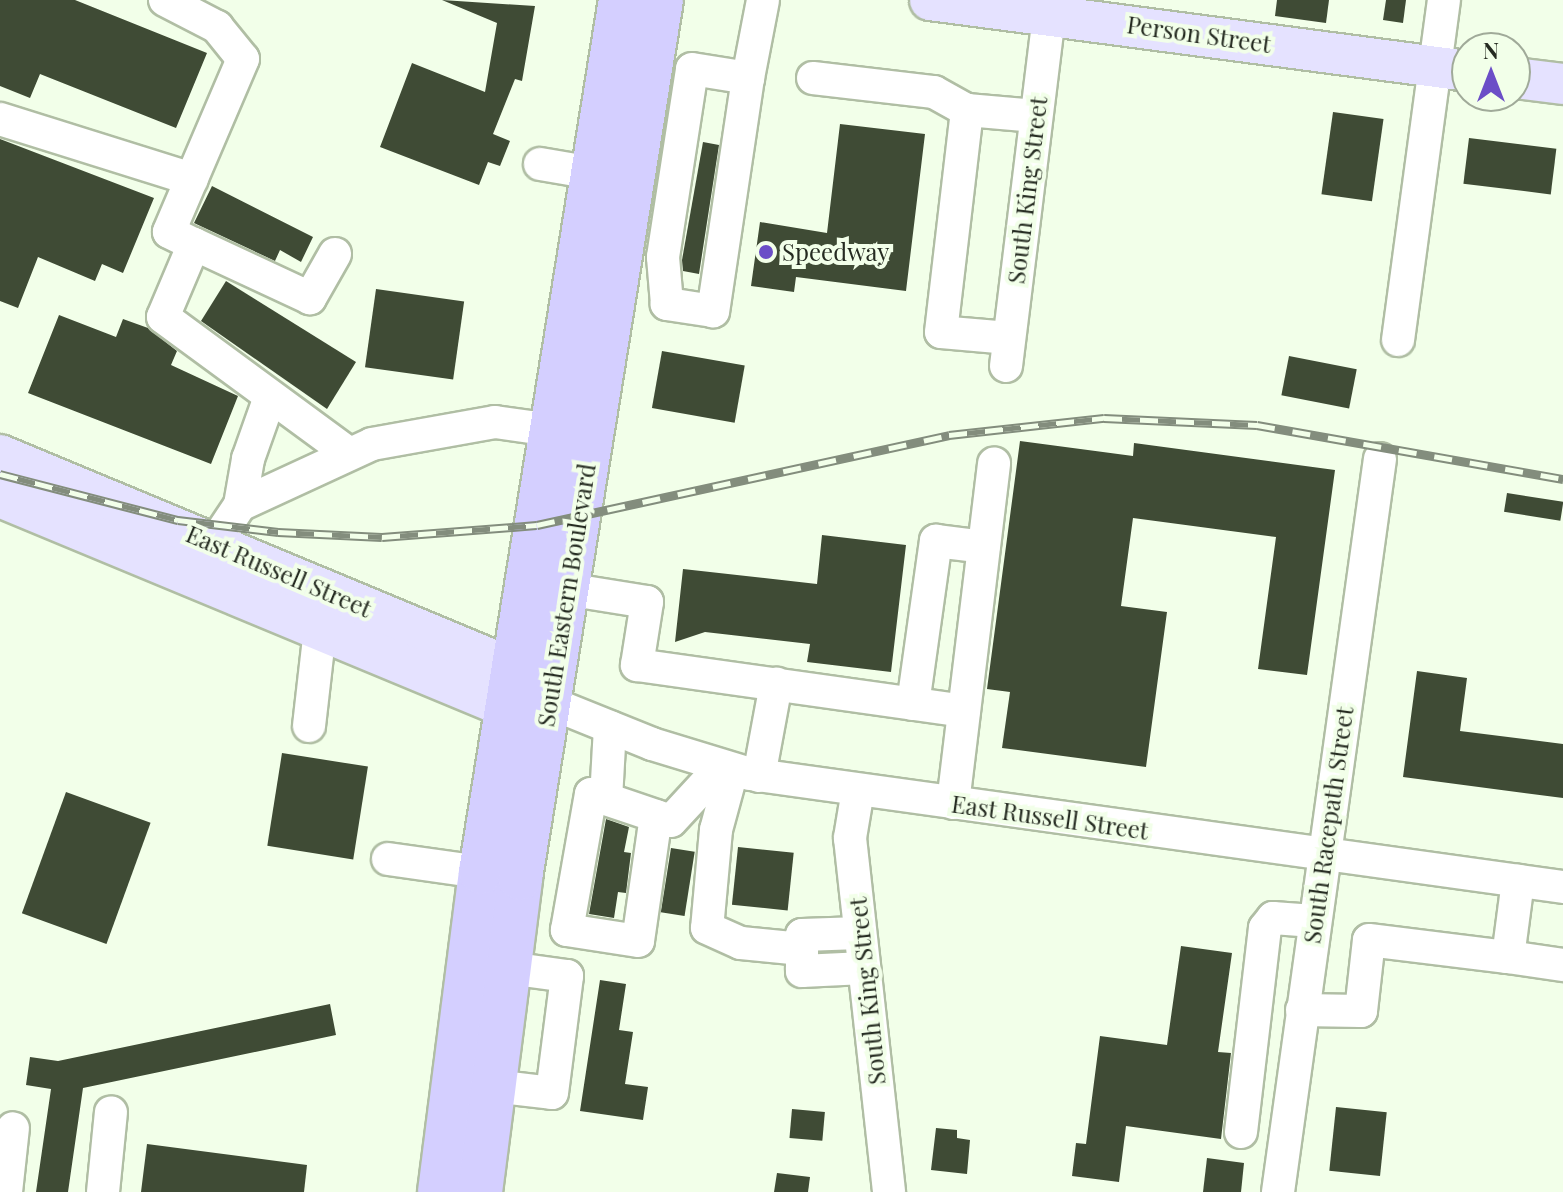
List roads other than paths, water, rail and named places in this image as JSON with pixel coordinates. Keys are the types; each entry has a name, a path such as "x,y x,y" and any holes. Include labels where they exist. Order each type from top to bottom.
{"highway":[{"name":"South Eastern Boulevard","path":"480,1192 518,896 523,693 552,430 621,0"},
{"name":"South Eastern Boulevard","path":"440,1192 481,872 523,693 566,589 644,238 667,94 661,0"}],"main road":[{"name":"Person Street","path":"930,0 1138,13 1451,69"},
{"path":"1531,80 1563,84"},
{"name":"East Russell Street","path":"0,455 214,544 523,693"},
{"name":"East Russell Street","path":"0,497 320,630 523,693"}],"street":[{"path":"165,0 217,27 243,59 169,232 310,298 335,254"},
{"path":"644,238 667,304 713,311 748,78 763,0"},
{"path":"1398,340 1451,69 1444,0"},
{"name":"South King Street","path":"967,110 941,332 1008,352 1050,7"},
{"path":"667,94 692,69 748,78"},
{"path":"813,78 934,92 967,110 1036,116"},
{"path":"0,119 192,179"},
{"path":"540,164 593,173"},
{"path":"194,244 163,317 348,453"},
{"path":"214,544 240,505 248,459 270,397"},
{"path":"240,505 348,453 495,422 552,430"},
{"name":"South Racepath Street","path":"1278,1192 1380,459"},
{"path":"953,803 994,463"},
{"path":"913,704 936,541 984,547"},
{"path":"566,589 647,602 637,665 964,711"},
{"path":"309,726 320,630"},
{"path":"776,684 737,772 716,830 707,928 741,943 802,949"},
{"name":"East Russell Street","path":"523,693 737,772 1563,887"},
{"path":"606,799 610,727"},
{"path":"656,816 638,941 567,930 569,902 591,794 671,821 737,772"},
{"name":"South King Street","path":"858,790 850,838 889,1192"},
{"path":"388,859 481,872"},
{"path":"1508,957 1518,881"},
{"path":"518,896 569,902"},
{"path":"1241,1132 1265,928 1273,918 1314,921"},
{"path":"860,933 802,935 802,971 864,968"},
{"path":"1302,1010 1361,1011 1369,940 1563,965"},
{"path":"493,1086 552,1093 567,976 508,968"},
{"path":"1245,1099 1290,1105"},
{"path":"103,1192 111,1112"},
{"path":"6,1192 13,1128"}],"railway":[{"path":"0,474 178,520 278,532 382,537 537,525 949,435 1104,418 1257,425 1563,479"}],"place":[{"name":"Speedway","path":"766,252"}]}
